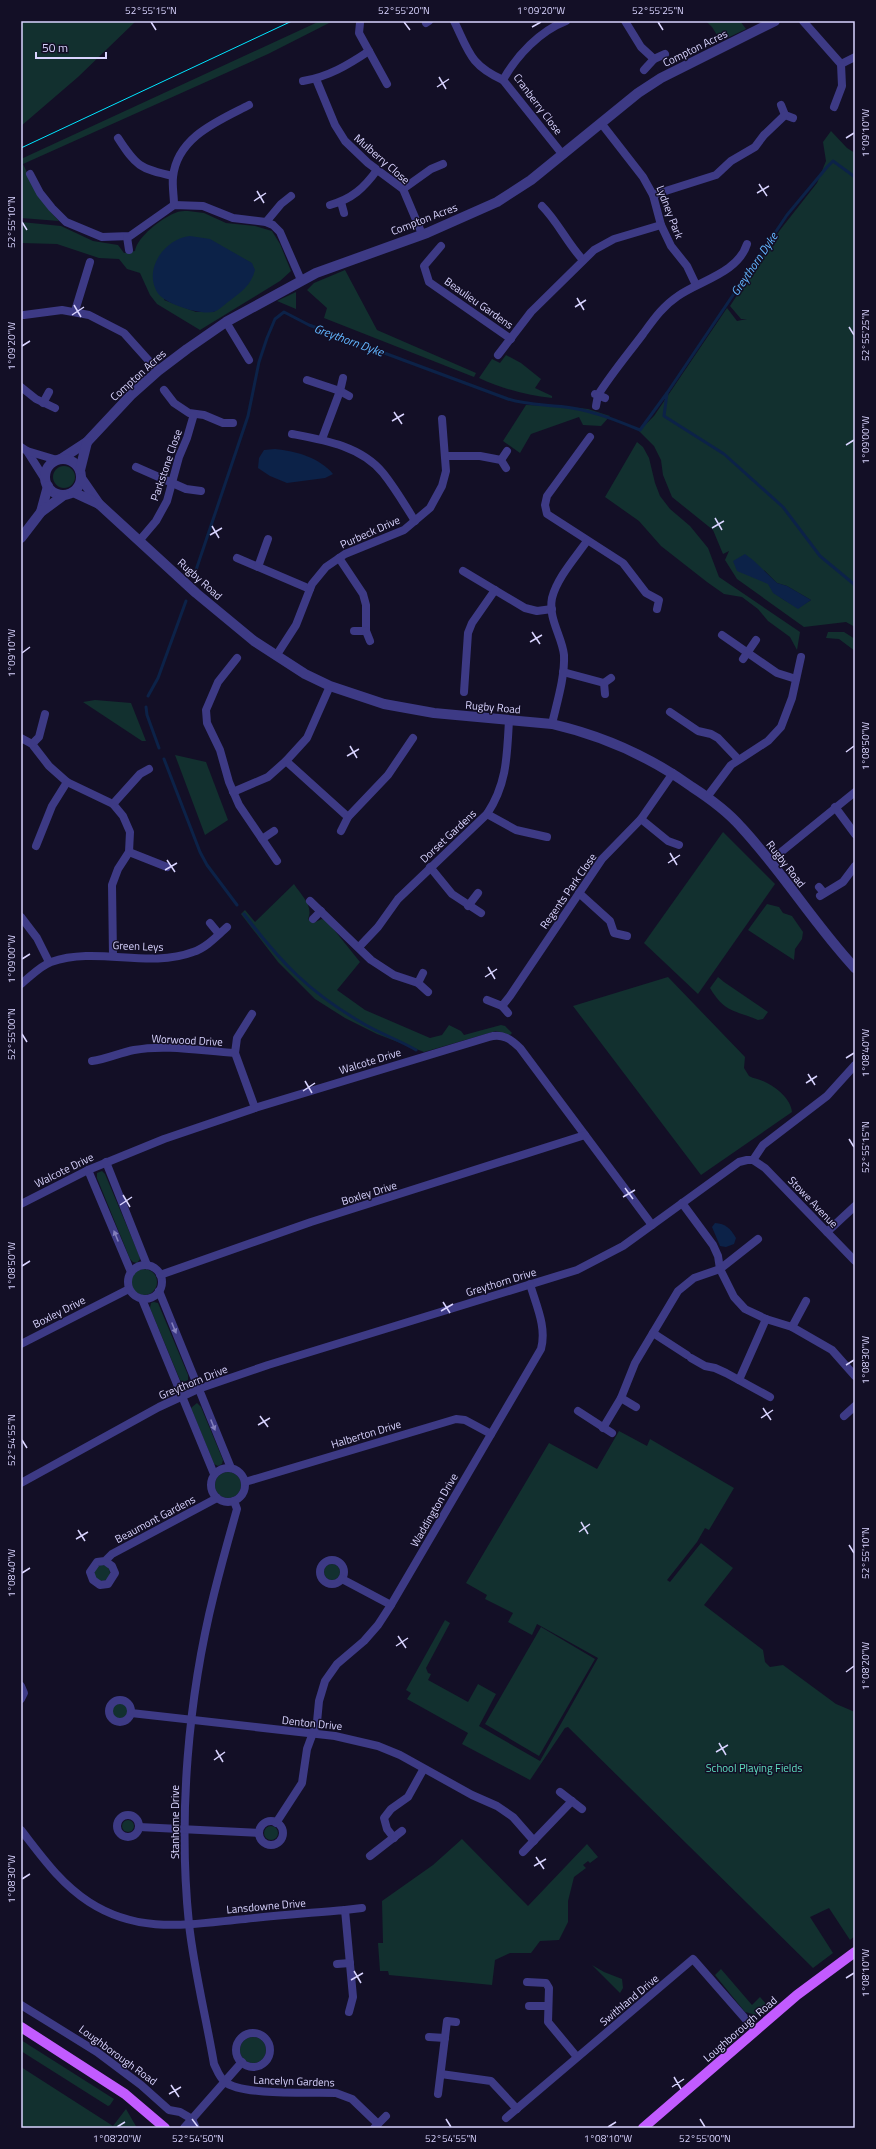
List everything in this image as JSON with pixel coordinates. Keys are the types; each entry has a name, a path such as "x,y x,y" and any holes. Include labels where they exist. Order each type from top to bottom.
{"main road":[{"name":"Loughborough Road","path":"643,2128 797,1995 855,1952"},
{"path":"21,2027 125,2094 165,2128"}],"street":[{"path":"454,21 473,61 490,74 503,80"},
{"path":"625,21 641,47 654,59"},
{"name":"Compton Acres","path":"59,460 87,442 127,400 158,372 187,349 226,322 301,280 366,254 422,234 497,202 531,180 638,93 661,78 775,21"},
{"path":"803,21 841,64 842,86 834,107"},
{"name":"Cranberry Close","path":"561,22 537,38 510,69 503,80 563,155"},
{"path":"360,23 359,33 387,84"},
{"path":"303,81 316,79 348,66 369,51"},
{"path":"644,70 654,59 665,54"},
{"path":"841,64 855,57"},
{"name":"Mulberry Close","path":"316,79 335,125 345,141 377,170 403,189 422,234"},
{"path":"654,195 716,174 731,161 755,147 764,135 789,116 780,105"},
{"path":"174,205 173,176 184,146 192,138 249,106"},
{"name":"Lydney Park","path":"601,123 624,151 654,195 661,224 671,246 687,266 696,285"},
{"path":"118,138 132,160 142,168 173,176"},
{"path":"403,189 431,169 442,164"},
{"path":"330,205 341,202 360,191 377,170"},
{"path":"30,174 43,197 66,222 102,237 127,237 134,234 174,205 203,206 233,218 266,222 273,225 280,232 301,280"},
{"path":"266,222 281,204 291,196"},
{"path":"341,202 344,213"},
{"path":"542,206 551,216 572,248 583,260"},
{"name":"Beaulieu Gardens","path":"498,354 531,312 594,250 614,239 661,224"},
{"path":"127,237 129,250"},
{"path":"596,406 600,396 618,365 660,310 678,296 696,285 715,278 744,253 746,244"},
{"name":"Beaulieu Gardens","path":"441,246 424,266 429,282 511,339"},
{"path":"75,311 90,262"},
{"path":"22,315 62,310 75,311 89,316 124,333 158,372"},
{"path":"226,322 249,360"},
{"path":"322,439 340,391 343,378"},
{"path":"307,380 340,391 349,396"},
{"path":"21,387 43,403 54,408"},
{"path":"164,390 174,403 194,414 223,423 233,423"},
{"path":"43,403 49,392"},
{"name":"Parkstone Close","path":"139,541 156,521 164,508 194,414"},
{"name":"Purbeck Drive","path":"276,656 296,626 310,589 318,576 338,558 356,549 404,530 430,508 442,486 446,471 442,419"},
{"path":"292,434 322,439 355,452 370,461 382,472 415,521"},
{"path":"590,436 546,496 545,505 547,514 554,520 623,563 646,593 659,600 657,609"},
{"name":"Compton Acres","path":"81,474 87,442"},
{"path":"21,538 41,512 79,486 81,474 73,462 59,460 24,449"},
{"path":"24,449 47,484 55,492 68,493"},
{"path":"501,460 507,451"},
{"path":"446,456 480,456 501,460 506,468"},
{"path":"41,512 47,484 48,468 59,460"},
{"path":"136,467 186,489 201,491"},
{"name":"Rugby Road","path":"81,474 99,504 217,611 276,656 330,686 384,704 434,713 552,724 622,746 673,773 707,797 741,826 855,968"},
{"name":"Rugby Road","path":"68,493 99,504"},
{"path":"258,567 268,539"},
{"path":"552,724 563,672 564,654 554,624 552,609 555,589 587,540"},
{"path":"237,558 310,589"},
{"path":"338,558 363,594 366,605 366,631 370,641"},
{"path":"463,571 531,610 552,609"},
{"path":"464,692 468,633 472,623 495,590"},
{"path":"354,632 366,631"},
{"path":"722,635 745,656 777,673 796,679"},
{"path":"745,656 756,640"},
{"path":"707,797 738,759 763,745 775,735 787,715 801,657"},
{"path":"237,658 218,682 206,710 206,723 220,750 233,792 239,805 277,861"},
{"path":"563,672 604,683"},
{"path":"604,683 611,678"},
{"path":"456,680 465,681"},
{"path":"604,683 605,694"},
{"path":"233,792 268,777 286,761 307,738 330,686"},
{"path":"670,712 698,731 711,734 718,738 738,759"},
{"path":"32,744 39,737 46,714"},
{"name":"Dorset Gardens","path":"359,947 378,927 398,899 487,814 496,801 504,780 509,720"},
{"path":"21,738 32,744 49,766 67,782 113,804 124,816 130,832 129,852 118,868 112,885 113,956"},
{"path":"341,831 348,817 388,775 413,738"},
{"path":"286,761 348,817"},
{"path":"113,804 140,774 149,769"},
{"name":"Regents Park Close","path":"502,1006 602,859 641,819 673,773"},
{"path":"36,846 52,806 67,782"},
{"path":"770,862 855,792"},
{"path":"835,807 855,834"},
{"path":"487,814 516,830 546,837"},
{"path":"641,819 668,842 679,845"},
{"path":"262,839 274,831"},
{"path":"129,852 167,867"},
{"path":"821,892 843,882 855,866"},
{"path":"430,867 452,894 481,914"},
{"path":"579,892 610,921 614,933 626,936"},
{"path":"468,906 478,894"},
{"path":"310,900 371,960 394,976 418,983 428,992"},
{"path":"312,919 321,911"},
{"path":"21,917 37,938 49,962"},
{"path":"210,923 219,934"},
{"name":"Green Leys","path":"21,984 49,962 80,956 148,958 174,957 194,952 227,927"},
{"path":"418,983 423,973"},
{"path":"487,1000 502,1006 508,1012"},
{"name":"Worwood Drive","path":"252,1014 237,1038 235,1053 255,1108"},
{"name":"Walcote Drive","path":"21,1204 88,1170 164,1139 255,1108 489,1037 498,1036 511,1040 520,1048 652,1225"},
{"name":"Worwood Drive","path":"97,1053 91,1064 133,1050 156,1048 235,1053"},
{"path":"753,1160 763,1145 827,1096 855,1065"},
{"name":"Boxley Drive","path":"160,1275 303,1225 585,1135"},
{"name":"Greythorn Drive","path":"21,1483 182,1396 198,1389 276,1362 577,1270 602,1258 652,1225 739,1162 753,1160"},
{"name":"Stowe Avenue","path":"753,1160 765,1168 855,1261"},
{"path":"106,1162 147,1265"},
{"path":"88,1170 131,1272"},
{"path":"682,1203 713,1245 718,1256 720,1269 734,1297 745,1309 766,1319 792,1326 832,1350 855,1376"},
{"path":"827,1232 855,1206"},
{"path":"603,1428 621,1398 635,1363 678,1291 694,1278 720,1269 758,1239"},
{"path":"147,1265 157,1270 162,1281 159,1292 152,1298 142,1299 134,1296 129,1290 128,1281 131,1272 138,1266 147,1265"},
{"name":"Waddington Drive","path":"276,1823 302,1783 307,1749 317,1722 322,1690 330,1673 364,1641 378,1625 391,1605 541,1348 543,1328 530,1284"},
{"name":"Boxley Drive","path":"21,1344 129,1290"},
{"path":"159,1292 230,1468"},
{"path":"142,1299 214,1474"},
{"path":"792,1326 806,1301"},
{"path":"739,1380 766,1319"},
{"path":"653,1333 689,1356 770,1397"},
{"path":"621,1398 636,1407"},
{"path":"844,1416 855,1406"},
{"path":"578,1412 612,1433"},
{"name":"Halberton Drive","path":"245,1482 456,1419 465,1420 491,1434"},
{"path":"230,1468 240,1473 245,1482 243,1494 234,1501 228,1502 217,1498 211,1489 214,1474 222,1469 230,1468"},
{"name":"Beaumont Gardens","path":"105,1561 112,1554 217,1498"},
{"name":"Stanhome Drive","path":"224,2082 218,2074 214,2064 189,1924 185,1829 186,1776 197,1682 213,1595 237,1509 234,1501"},
{"path":"342,1579 391,1605"},
{"path":"21,1686 24,1693 21,1700"},
{"name":"Denton Drive","path":"131,1713 192,1722 358,1740 378,1746 400,1755 423,1770 472,1796 498,1806 513,1817 534,1841"},
{"path":"394,1838 387,1829 384,1818 391,1809 408,1796 423,1770"},
{"path":"560,1792 582,1809"},
{"path":"523,1852 572,1801"},
{"path":"266,1822 276,1823 283,1833 277,1843 265,1844 260,1838 259,1834 261,1827 266,1822"},
{"path":"139,1826 259,1834"},
{"name":"Lansdowne Drive","path":"21,1830 52,1871 69,1887 90,1902 110,1913 133,1921 176,1926 362,1908"},
{"path":"370,1856 402,1831"},
{"path":"345,1910 353,1997 349,2012"},
{"name":"Swithland Drive","path":"506,2118 693,1959 756,2031"},
{"path":"337,1964 350,1963"},
{"path":"527,1982 546,1983 549,1988 548,2022 577,2057"},
{"name":"Loughborough Road","path":"21,2005 97,2052 141,2085 169,2110 180,2112 192,2119"},
{"path":"529,2006 548,2006"},
{"path":"438,2094 447,2021 456,2022"},
{"path":"252,2033 258,2034 267,2040 270,2050 266,2060 262,2064 252,2067 242,2062 238,2058 237,2047 242,2037 252,2033"},
{"path":"429,2036 445,2038"},
{"path":"184,2128 242,2062"},
{"path":"441,2074 491,2081 516,2109"},
{"name":"Lancelyn Gardens","path":"224,2082 247,2090 340,2094 352,2100 376,2126 386,2116"},
{"path":"192,2119 196,2128"}],"green space":[{"path":"21,21 136,21 78,77 21,126"},
{"path":"320,21 333,21 268,54 23,164 34,187 53,215 59,221 21,218 21,159"},
{"path":"706,21 740,21 746,29 721,41"},
{"path":"831,131 847,148 855,153 855,627 846,622 804,627 737,579 725,560 729,551 723,554 713,530 672,497 663,475 661,460 654,446 639,431 654,416 727,308 737,321 747,319 741,319 730,306 780,230 817,183 826,161 823,142","holes":["764,570 777,583 787,586 811,600 798,608 780,597 769,584"]},
{"path":"186,211 204,213 226,223 255,226 272,231 280,244 291,271 280,281 200,330 157,304 150,295 140,273 127,269 119,259 99,258 57,244 21,243 21,222 61,226 93,241 118,245 124,253 135,251 140,240 157,224 170,215 177,212","holes":["210,240 251,263 214,312 196,312 164,300"]},
{"path":"345,270 377,330 476,373 474,377 324,318 327,308 307,290 314,283"},
{"path":"296,292 296,309 277,301"},
{"path":"506,355 521,363 541,379 535,388 552,396 552,398 515,391 479,378 492,359 500,363"},
{"path":"526,405 563,406 588,409 610,416 601,426 583,425 579,417 531,434 520,453 503,441"},
{"path":"637,442 643,447 649,458 660,496 670,509 690,526 708,548 719,577 800,632 797,650 790,637 768,621 758,609 742,597 724,594 707,582 661,546 639,521 605,497"},
{"path":"64,466 72,469 75,477 72,485 64,488 56,485 53,477 56,469"},
{"path":"828,632 844,632 855,639 855,651 839,639 826,638"},
{"path":"95,700 131,703 146,741 142,741 83,702"},
{"path":"175,755 206,762 228,820 205,835"},
{"path":"723,832 775,884 698,994 644,943"},
{"path":"294,884 308,905 308,919 313,923 322,919 327,921 360,962 337,990 365,1010 430,1038 442,1035 449,1025 461,1031 464,1035 501,1025 505,1026 512,1033 510,1035 496,1031 424,1052 377,1034 345,1018 315,999 278,962 241,914 245,910 255,922"},
{"path":"767,904 779,907 783,913 792,916 803,932 802,939 795,949 794,960 748,930"},
{"path":"668,977 745,1057 744,1068 749,1076 763,1081 778,1090 786,1098 792,1112 701,1175 573,1006"},
{"path":"718,977 768,1012 763,1019 758,1020 736,1012 720,1002 710,988"},
{"path":"102,1171 105,1174 139,1255 140,1259 137,1263 130,1259 97,1178 97,1173"},
{"path":"144,1269 153,1273 157,1282 153,1291 144,1295 135,1291 131,1282 135,1273"},
{"path":"151,1303 158,1303 188,1375 188,1380 183,1382 180,1380 150,1308"},
{"path":"197,1403 201,1407 223,1460 222,1464 218,1466 214,1464 191,1408"},
{"name":"School Playing Fields","path":"619,1431 647,1446 650,1439 734,1488 709,1530 705,1528 697,1542 667,1580 670,1582 701,1543 733,1568 704,1605 763,1650 765,1662 770,1667 783,1665 836,1704 855,1712 855,1936 850,1940 829,1908 810,1917 833,1953 813,1968 568,1727 565,1728 530,1780 462,1744 468,1733 407,1699 411,1693 406,1690 445,1620 450,1623 426,1668 428,1673 431,1674 428,1680 468,1702 478,1684 496,1694 479,1726 540,1761 598,1658 537,1624 532,1635 508,1622 513,1613 485,1599 487,1595 466,1583 549,1443 597,1469"},
{"path":"228,1472 237,1476 241,1485 237,1494 228,1498 219,1494 215,1485 219,1476"},
{"path":"329,1564 335,1564 340,1569 338,1578 335,1580 329,1580 324,1575 324,1569"},
{"path":"102,1565 108,1567 110,1573 108,1579 102,1581 96,1579 94,1573 96,1567"},
{"path":"541,1627 595,1659 539,1756 485,1724"},
{"path":"120,1703 126,1705 128,1711 126,1717 120,1719 114,1717 112,1711 114,1705"},
{"path":"130,1820 133,1821 133,1831 126,1832 123,1831 122,1824 123,1821"},
{"path":"268,1826 274,1826 278,1830 278,1836 274,1840 268,1840 264,1836 264,1830"},
{"path":"462,1839 528,1906 587,1844 598,1857 590,1863 588,1861 583,1865 586,1868 574,1877 568,1901 568,1922 559,1940 540,1941 531,1953 510,1953 495,1960 492,1985 389,1975 388,1971 380,1971 378,1943 383,1943 382,1901 433,1865"},
{"path":"592,1965 604,1972 622,1979 623,1988 620,1993"},
{"path":"721,1969 752,2005 760,1997 768,2006 757,2015 745,2012 715,1975"},
{"path":"253,2037 262,2041 266,2050 262,2059 253,2063 244,2059 240,2050 244,2041"},
{"path":"21,2040 114,2099 110,2105 108,2106 21,2051"},
{"path":"21,2067 113,2126 126,2109 137,2128 21,2128"}],"water":[{"path":"190,236 210,239 252,263 255,270 251,280 245,288 221,308 213,312 191,310 167,301 157,292 153,283 155,264 165,248 181,238"},
{"path":"275,449 307,456 328,468 333,474 325,478 287,483 270,476 258,468 259,458 264,450"},
{"path":"745,554 777,583 787,586 811,600 798,609 773,593 768,584 737,571 733,561"},
{"path":"715,1223 722,1224 730,1229 736,1238 734,1244 726,1247 720,1246 712,1227"}],"waterway":[{"name":"Greythorn Dyke","path":"667,393 787,215 827,167 833,161 855,177"},
{"name":"Greythorn Dyke","path":"194,576 248,416 259,362 267,338 275,319 284,312 309,325 508,399 524,403 564,407 590,412 640,430 667,393 664,416 724,454 783,507 820,556 855,585"},
{"path":"148,696 158,678 186,601"},
{"path":"146,707 147,715 159,748"},
{"path":"164,759 200,852 207,865 237,905"},
{"path":"244,914 284,962 328,1001 364,1024 416,1050"}],"tram line":[{"path":"21,148 292,21"}]}
